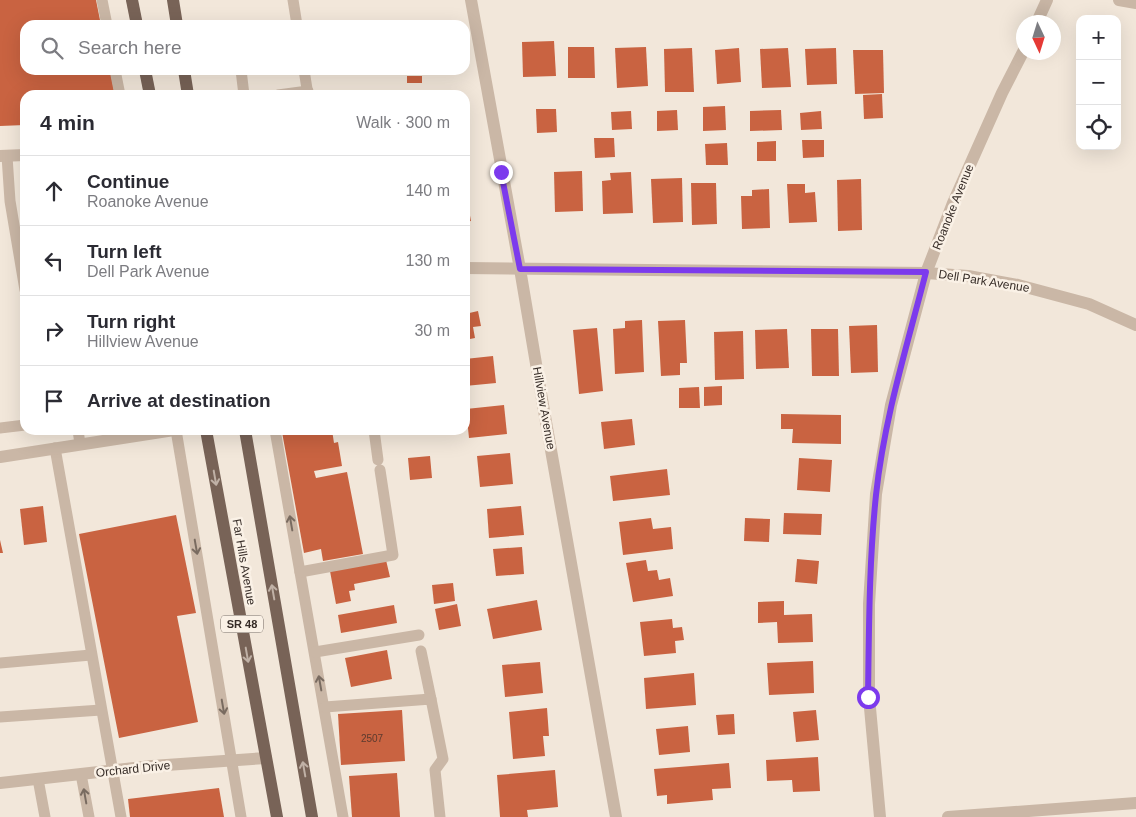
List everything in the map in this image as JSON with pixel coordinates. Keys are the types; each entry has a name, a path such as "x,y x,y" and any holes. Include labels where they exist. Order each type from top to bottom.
{"main road":[{"path":"132,0 135,20"},
{"path":"173,0 176,20"},
{"path":"146,75 149,90"},
{"path":"185,75 187,90"},
{"name":"Far Hills Avenue","path":"207,435 277,817"},
{"name":"Far Hills Avenue","path":"246,435 312,817"}],"street":[{"name":"Hillview Avenue","path":"470,0 520,269 616,817"},
{"path":"1040,15 1047,0"},
{"path":"1118,0 1136,3"},
{"name":"Roanoke Avenue","path":"880,817 868,697 869,604 876,494 892,405 926,272 953,203 1002,93 1019,60"},
{"path":"4,156 20,156"},
{"name":"Dell Park Avenue","path":"470,268 926,272 968,276 1018,285 1089,304 1136,325"},
{"path":"0,457 141,435"},
{"name":"Orchard Drive","path":"0,783 266,758"},
{"path":"948,817 1136,803"}],"lane":[{"path":"102,0 106,20"},
{"path":"293,0 296,20"},
{"path":"116,75 119,90"},
{"path":"241,75 243,90"},
{"path":"305,75 307,90"},
{"path":"4,156 20,261"},
{"path":"0,428 20,426"},
{"path":"79,435 80,444"},
{"path":"176,435 241,817"},
{"path":"278,435 343,817"},
{"path":"300,572 393,555 375,435"},
{"path":"55,448 120,817"},
{"path":"315,652 419,635"},
{"path":"421,651 443,759 435,770 440,817"},
{"path":"0,663 92,655"},
{"path":"325,707 431,699"},
{"path":"0,717 101,710"},
{"path":"81,774 89,817"},
{"path":"38,779 45,817"}],"building":[{"path":"0,0 96,0 100,20 20,20 20,75 111,75 114,90 20,90 20,125 0,126"},
{"path":"554,41 556,76 523,77 522,42"},
{"path":"568,47 594,47 595,78 568,78"},
{"path":"646,47 648,86 617,88 615,48"},
{"path":"692,48 694,92 665,92 664,49"},
{"path":"739,48 741,82 717,84 715,50"},
{"path":"788,48 791,87 762,88 760,49"},
{"path":"836,48 837,84 807,85 805,49"},
{"path":"853,50 883,50 884,93 855,94"},
{"path":"407,76 422,76 422,83 407,83"},
{"path":"882,94 883,118 864,119 863,95"},
{"path":"725,106 726,130 703,131 703,107"},
{"path":"536,109 556,109 557,132 537,133"},
{"path":"677,110 678,130 657,131 657,111"},
{"path":"781,110 782,130 750,131 750,111"},
{"path":"631,111 632,129 612,130 611,112"},
{"path":"821,111 822,129 801,130 800,113"},
{"path":"594,138 614,138 615,157 595,158"},
{"path":"802,140 824,140 824,157 803,158"},
{"path":"776,141 776,161 757,161 757,142"},
{"path":"727,143 728,165 706,165 705,144"},
{"path":"582,171 583,211 555,212 554,172"},
{"path":"631,172 633,213 603,214 602,181 611,180 610,173"},
{"path":"682,178 683,222 653,223 651,179"},
{"path":"861,179 862,230 838,231 837,180"},
{"path":"691,183 716,183 717,224 692,225"},
{"path":"787,184 805,184 805,193 815,192 817,222 789,223"},
{"path":"769,189 770,228 742,229 741,196 752,196 752,190"},
{"path":"478,311 481,326 473,327 475,338 470,339 470,313"},
{"path":"642,320 644,372 615,374 613,329 625,328 625,321"},
{"path":"685,320 687,363 680,363 680,375 661,376 658,321"},
{"path":"877,325 878,372 851,373 849,326"},
{"path":"597,328 603,391 579,394 573,330"},
{"path":"787,329 789,368 756,369 755,330"},
{"path":"811,329 838,329 839,376 812,376"},
{"path":"743,331 744,379 715,380 714,332"},
{"path":"493,356 496,383 470,386 470,358"},
{"path":"722,386 722,405 704,406 704,387"},
{"path":"699,387 700,408 679,408 679,388"},
{"path":"504,405 507,434 469,438 470,409"},
{"path":"781,414 841,415 841,444 792,443 793,429 781,429"},
{"path":"632,419 635,445 604,449 601,422"},
{"path":"283,435 333,435 334,443 338,442 342,466 314,471 316,478 347,472 363,554 323,561 321,549 304,553"},
{"path":"510,453 513,484 480,487 477,456"},
{"path":"430,456 432,478 410,480 408,458"},
{"path":"799,458 832,460 830,492 797,490"},
{"path":"667,469 670,495 613,501 610,476"},
{"path":"43,506 47,542 24,545 20,509"},
{"path":"521,506 524,535 489,538 487,509"},
{"path":"784,513 822,514 821,535 783,534"},
{"path":"176,515 196,613 177,616 198,722 119,738 79,534"},
{"path":"651,518 653,529 671,527 673,549 623,555 619,522"},
{"path":"745,518 770,519 769,542 744,541"},
{"path":"0,540 3,553 0,553"},
{"path":"522,547 524,574 496,576 493,549"},
{"path":"797,559 819,561 817,584 795,582"},
{"path":"386,560 390,577 354,584 355,590 349,591 351,601 336,604 330,571"},
{"path":"646,560 648,571 657,570 659,580 670,578 673,596 633,602 626,563"},
{"path":"453,583 455,601 434,604 432,585"},
{"path":"537,600 542,630 493,639 487,609"},
{"path":"784,601 784,615 812,614 813,642 778,643 777,622 758,623 758,602"},
{"path":"457,604 461,626 439,630 435,609"},
{"path":"394,605 397,623 341,633 338,615"},
{"path":"672,619 673,628 682,627 684,640 675,641 676,653 644,656 640,622"},
{"path":"387,650 392,679 351,687 345,658"},
{"path":"813,661 814,693 769,695 767,663"},
{"path":"540,662 543,693 505,697 502,665"},
{"path":"694,673 696,705 646,709 644,678"},
{"path":"547,708 549,736 543,736 545,756 513,759 509,712"},
{"path":"402,710 405,761 341,765 338,714"},
{"path":"816,710 819,740 796,742 793,712"},
{"path":"734,714 735,734 718,735 716,715"},
{"path":"688,726 690,752 659,755 656,729"},
{"path":"818,757 820,791 793,792 792,780 767,781 766,760"},
{"path":"729,763 731,788 712,789 713,800 667,804 667,795 657,796 654,769"},
{"path":"555,770 558,807 527,810 528,817 500,817 497,775"},
{"path":"397,773 400,817 352,817 349,776"},
{"path":"219,788 224,817 130,817 128,799"}],"route":[{"path":"501,172 520,269 926,272 892,405 876,494 869,604 868,697"}]}
